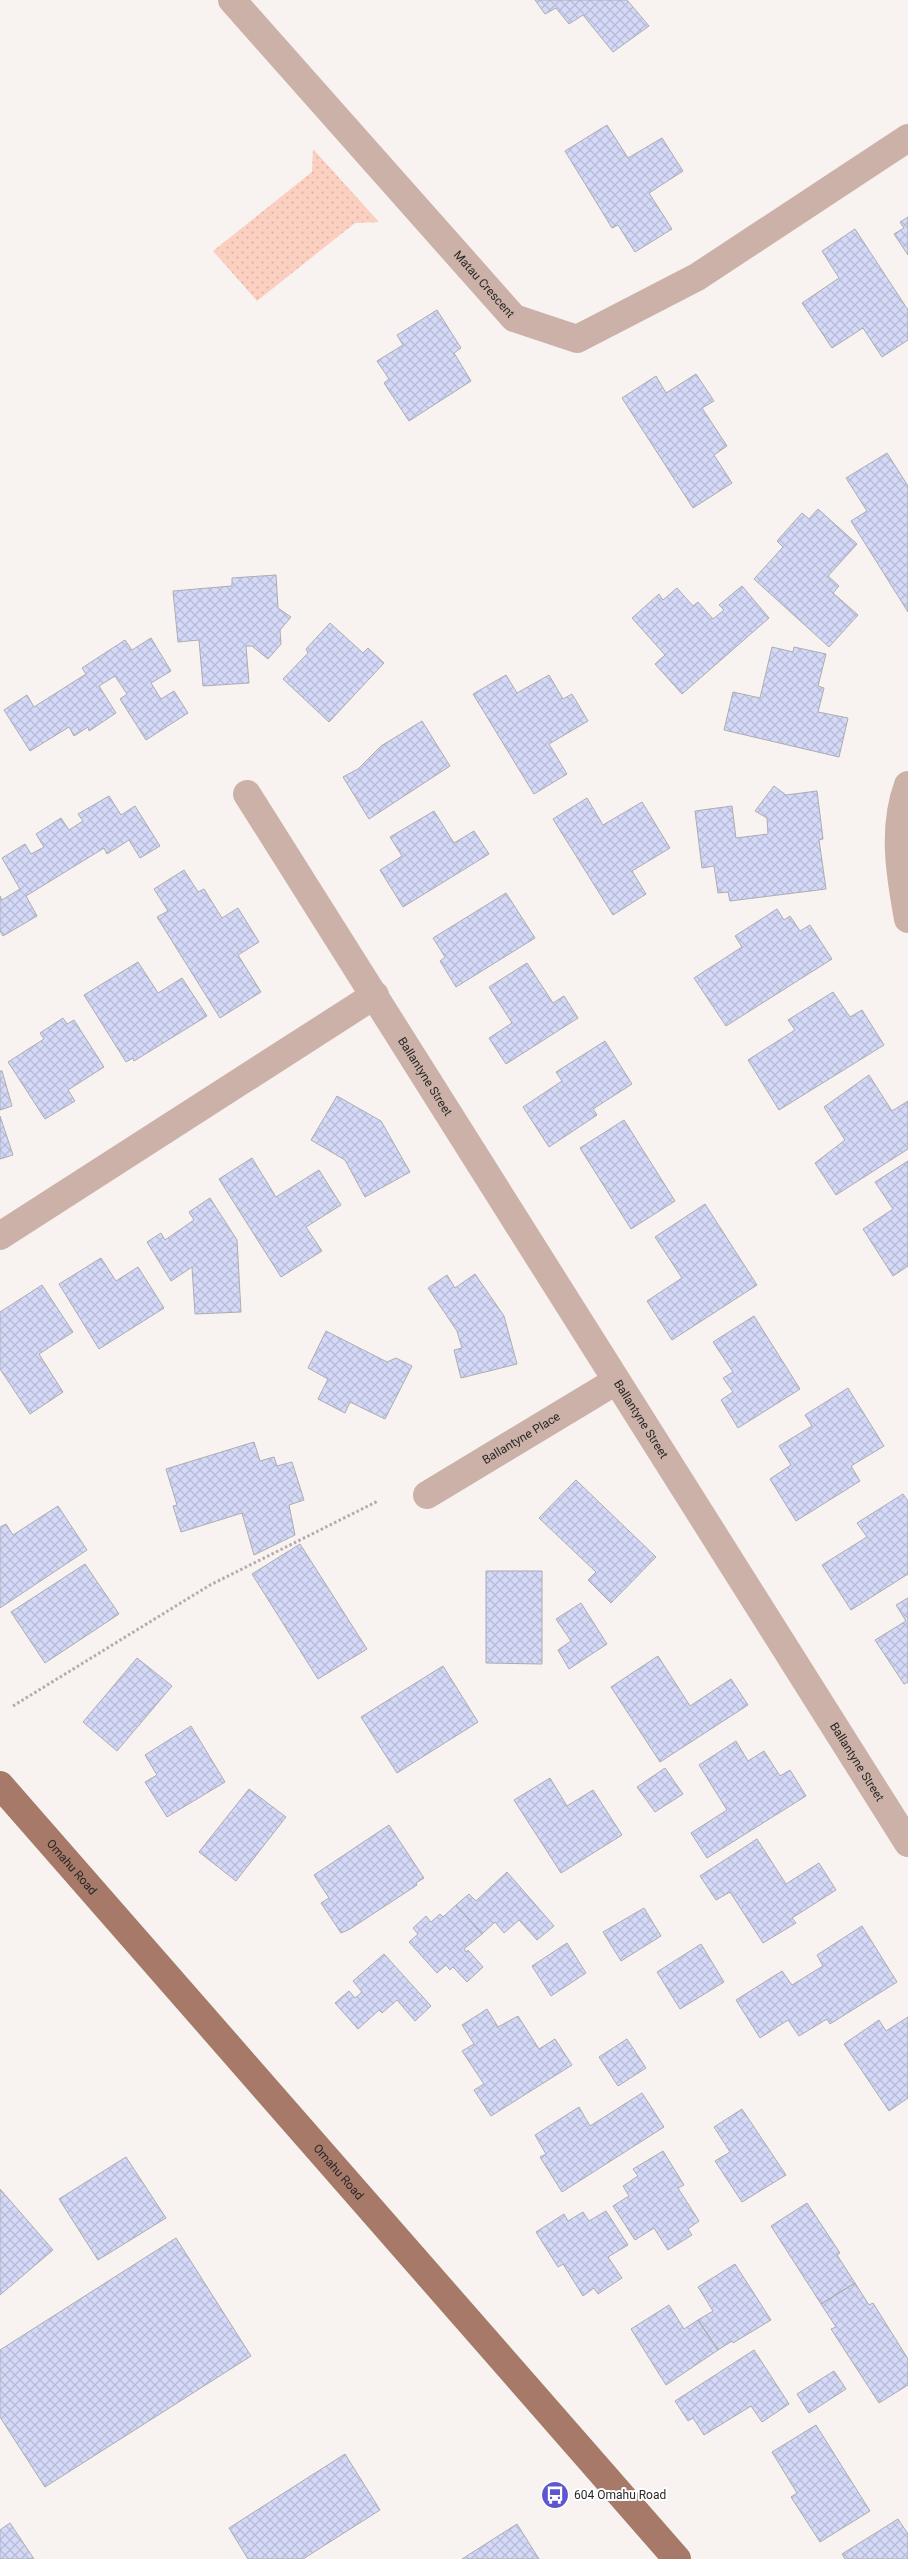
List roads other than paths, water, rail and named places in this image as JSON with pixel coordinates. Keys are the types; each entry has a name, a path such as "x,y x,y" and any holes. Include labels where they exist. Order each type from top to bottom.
{"main road":[{"name":"Omahu Road","path":"0,1785 677,2559"}],"street":[{"name":"Matau Crescent","path":"232,0 514,318 577,339 697,277 908,138"},
{"path":"908,785 904,795 898,840 908,919"},
{"name":"Ballantyne Street","path":"247,794 908,1843"},
{"path":"0,1236 375,995"},
{"name":"Ballantyne Place","path":"427,1495 616,1381"}],"place":[{"name":"604 Omahu Road","path":"555,2495"}]}
